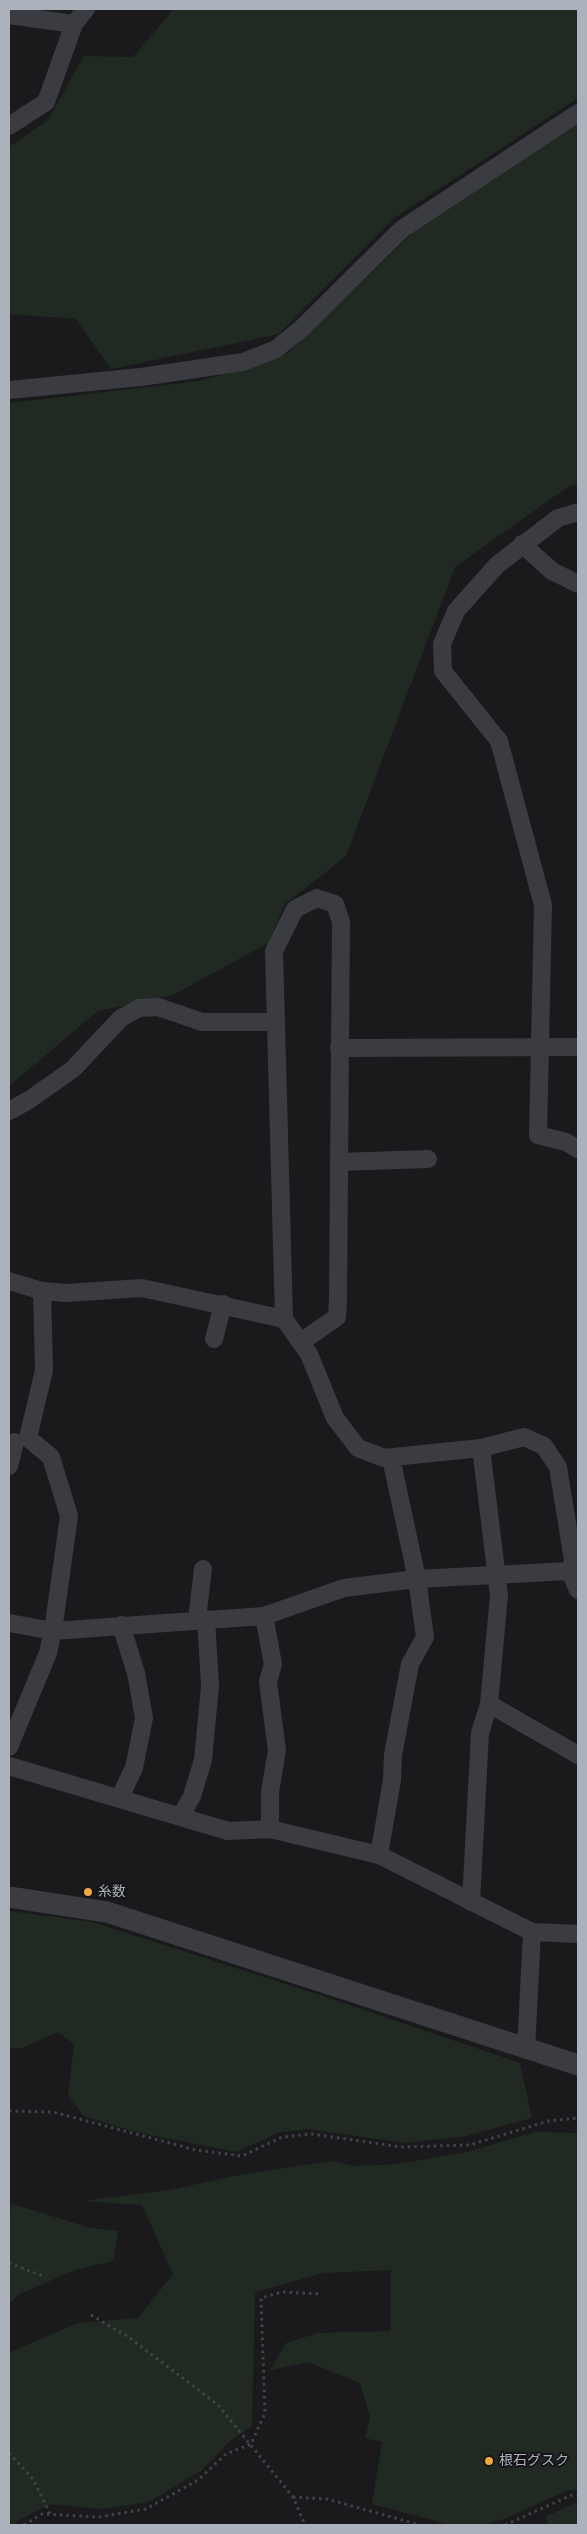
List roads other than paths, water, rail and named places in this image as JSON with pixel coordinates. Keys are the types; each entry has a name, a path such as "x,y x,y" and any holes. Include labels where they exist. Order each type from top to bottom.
{"street":[{"path":"9,126 46,102 74,24 86,9"},
{"path":"9,15 74,24"},
{"path":"9,390 141,377 243,362 276,349 301,329 402,229 578,113"},
{"path":"578,512 558,518 497,565 456,612 442,644 443,671 500,741 543,906 538,1135 566,1142 578,1149"},
{"path":"522,544 552,570 578,584"},
{"path":"301,1342 337,1317 341,922 335,904 317,898 295,909 274,951 284,1319 309,1354 335,1418 358,1448 384,1458 391,1458 481,1448 524,1437 544,1446 558,1467 578,1590"},
{"path":"9,1111 29,1100 73,1069 110,1032 121,1018 139,1008 158,1007 202,1022 276,1022"},
{"path":"340,1048 578,1047"},
{"path":"339,1162 428,1159"},
{"path":"9,1281 42,1292 66,1293 142,1288 223,1304 284,1319"},
{"path":"9,1466 44,1370 42,1292"},
{"path":"214,1339 223,1304"},
{"path":"9,1748 38,1680 53,1631 69,1516 50,1457 17,1440"},
{"path":"471,1902 480,1733 489,1704 499,1595 481,1448"},
{"path":"379,1855 392,1780 393,1756 410,1664 425,1637 417,1579 391,1458"},
{"path":"9,1623 53,1631 121,1624 264,1616 344,1588 417,1579 498,1576 574,1563"},
{"path":"181,1816 192,1796 203,1760 210,1686 202,1619 203,1570"},
{"path":"264,1616 273,1664 268,1682 277,1750 270,1792 270,1829"},
{"path":"120,1797 134,1768 144,1718 136,1673 121,1624"},
{"path":"489,1704 578,1755"},
{"path":"9,1766 120,1797 228,1831 270,1829 379,1855 532,1932 578,1934"},
{"path":"9,1897 107,1912 526,2050 578,2065"},
{"path":"526,2050 532,1932"}],"place":[{"name":"糸数","path":"88,1892"},
{"name":"根石グスク","path":"489,2461"}]}
